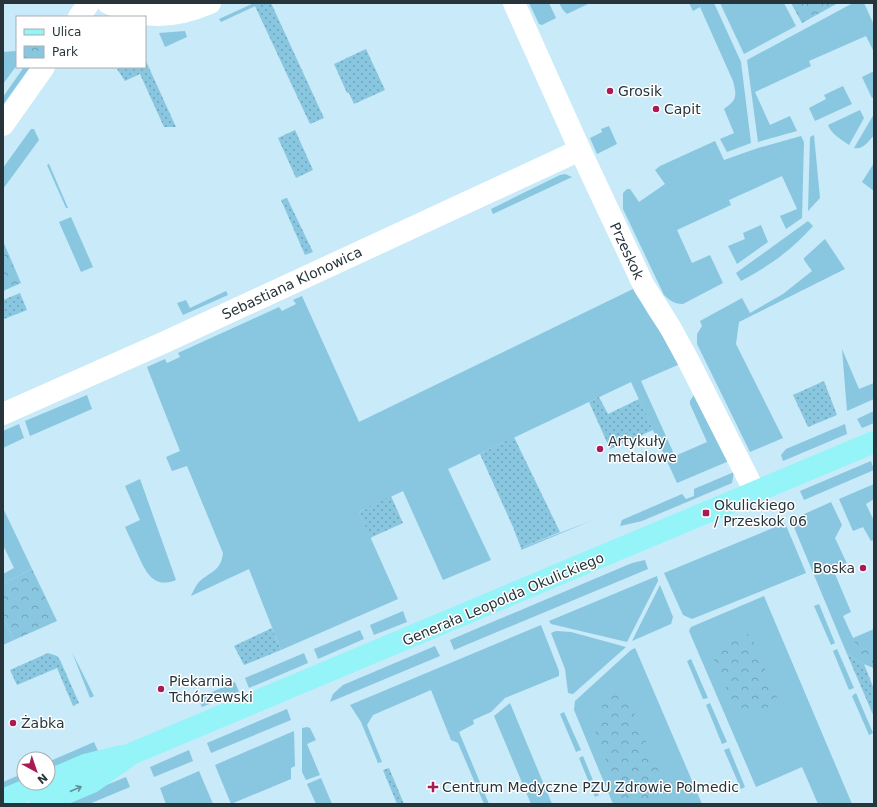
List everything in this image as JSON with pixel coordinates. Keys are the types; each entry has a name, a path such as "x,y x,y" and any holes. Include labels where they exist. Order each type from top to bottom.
{"main road":[{"name":"Generała Leopolda Okulickiego","path":"56,778 97,762 131,754 874,442"},
{"name":"Generała Leopolda Okulickiego","path":"40,804 92,782 131,754"},
{"path":"3,800 24,791"}],"street":[{"path":"80,16 89,3"},
{"path":"108,3 119,8 147,15 180,13 210,3"},
{"name":"Przeskok","path":"514,3 580,150 644,286 677,340 754,492"},
{"path":"3,125 43,68"},
{"name":"Sebastiana Klonowica","path":"3,414 165,342 580,150"}],"green space":[{"path":"254,3 262,3 221,22 219,19"},
{"path":"262,3 271,3 324,118 310,124 255,6"},
{"path":"529,3 549,3 556,18 542,25 539,24"},
{"path":"559,3 590,3 567,14"},
{"path":"689,3 714,3 741,62 751,143 727,152 720,139 734,133 724,109 734,100 735,97 733,81 700,7 693,11"},
{"path":"720,3 784,3 796,26 744,54"},
{"path":"791,3 838,3 802,23"},
{"path":"853,3 864,3 874,25 874,52 866,36 809,61 811,66 755,92 770,125 790,116 797,131 758,142 747,60"},
{"path":"185,31 187,37 165,47 159,33"},
{"path":"366,49 385,90 354,104 349,93 347,93 334,64"},
{"path":"16,51 16,66 3,84 3,52"},
{"path":"146,61 176,127 164,127 140,74 125,81 117,69 146,68"},
{"path":"23,68 29,68 3,105 3,97"},
{"path":"874,71 874,97 872,98 862,77"},
{"path":"843,86 852,104 815,121 809,108 826,99 824,95"},
{"path":"860,110 864,118 849,145 834,134 828,125"},
{"path":"874,114 874,135 860,148 854,148"},
{"path":"609,126 617,144 597,154 590,138 602,132 601,129"},
{"path":"31,129 34,129 39,140 3,189 3,168"},
{"path":"295,130 313,170 296,178 278,138"},
{"path":"814,135 820,198 808,211 810,137"},
{"path":"801,136 804,142 802,218 786,229 780,216 797,209 782,176 729,200 731,205 677,230 692,263 710,255 723,283 683,304 675,303 668,299 664,295 623,209 623,193 627,189 630,189 639,202 665,184 655,170 660,166 715,141 724,160 758,148"},
{"path":"874,163 874,191 862,182"},
{"path":"49,164 68,208 66,208 47,165"},
{"path":"565,174 572,177 493,214 491,209 560,175"},
{"path":"287,198 313,252 305,255 281,200"},
{"path":"71,217 93,267 81,272 59,222"},
{"path":"808,221 813,226 797,243 771,263 741,281 736,273"},
{"path":"761,225 768,242 737,264 728,246 745,239 743,233"},
{"path":"825,239 845,269 739,322 736,344 783,438 750,452 697,344 697,334 702,326 700,321 742,298 750,313 783,294 812,271 804,258"},
{"path":"3,241 21,283 3,291"},
{"path":"635,288 647,312 680,364 641,381 675,456 707,442 690,404 690,401 695,393 729,461 677,483 631,382 448,469 491,560 443,580 403,491 359,512 398,599 281,650 249,569 191,596 199,582 218,567 223,553 187,466 172,471 166,457 180,451 147,367 165,359 167,363 180,357 178,353 279,307 282,311 296,304 293,300 302,296 359,422"},
{"path":"226,291 228,295 183,315 177,303 186,300 190,308"},
{"path":"20,293 27,310 4,319 3,300"},
{"path":"842,349 859,389 874,383 874,399 847,411"},
{"path":"824,381 837,415 808,427 793,395"},
{"path":"87,395 92,409 30,436 25,421"},
{"path":"599,397 608,414 639,399 653,430 610,449 589,402"},
{"path":"874,411 874,423 862,428 857,419"},
{"path":"19,424 24,438 3,448 3,431"},
{"path":"845,424 847,434 783,461 781,455 786,449"},
{"path":"514,437 560,532 521,548 480,454"},
{"path":"871,461 874,470 804,500 800,491"},
{"path":"734,472 732,483 642,521 620,526 622,520 682,494 686,499 694,496 694,489"},
{"path":"140,479 176,580 162,582 156,581 152,578 144,568 125,527 140,520 125,486"},
{"path":"874,484 874,499 866,504 874,521 874,540 871,541 863,527 853,531 839,499"},
{"path":"391,496 403,523 370,538 359,512"},
{"path":"831,502 842,525 835,538 849,568 835,574 851,612 843,616 853,638 874,629 874,668 847,654 791,520"},
{"path":"3,508 32,569 3,584 3,574 14,568 3,545"},
{"path":"593,520 521,550 521,548"},
{"path":"785,523 806,573 692,619 683,615 664,573"},
{"path":"645,560 648,569 454,650 450,640 632,563"},
{"path":"32,569 57,621 14,640 3,618 3,584"},
{"path":"657,576 658,581 627,642 551,624 549,621"},
{"path":"660,585 673,617 671,624 632,641"},
{"path":"764,596 852,804 818,804 802,767 756,787 689,631 691,627"},
{"path":"819,604 835,643 831,645 814,606"},
{"path":"403,611 407,622 374,635 370,625"},
{"path":"3,618 14,640 3,645"},
{"path":"541,625 559,671 559,676 505,698 491,712 473,720 474,724 459,732 489,804 484,804 458,743 451,740 431,690 373,715 367,725 382,762 378,763 361,722 350,705"},
{"path":"272,628 281,650 244,665 234,646"},
{"path":"360,630 364,639 318,659 314,649"},
{"path":"556,631 571,632 626,647 573,694 568,693 565,669 551,633"},
{"path":"750,633 779,702 740,719 710,651"},
{"path":"854,641 874,646 874,668 864,664"},
{"path":"435,646 440,656 330,702 333,694 343,685"},
{"path":"635,648 702,804 613,804 574,710 575,701"},
{"path":"837,649 854,688 849,690 833,651"},
{"path":"72,652 94,696 90,698"},
{"path":"48,653 57,656 60,660 79,703 73,706 57,668 17,685 10,670"},
{"path":"304,653 308,663 249,688 245,678"},
{"path":"847,654 864,664 874,689 874,717"},
{"path":"691,659 708,698 703,699 687,661"},
{"path":"235,682 239,692 202,707 198,698"},
{"path":"625,691 667,791 635,804 624,804 595,734 604,700"},
{"path":"856,693 873,733 869,735 852,696"},
{"path":"510,703 552,804 531,804 494,716"},
{"path":"710,703 727,742 722,744 706,705"},
{"path":"287,709 291,720 211,753 207,743"},
{"path":"564,712 581,750 576,752 560,714"},
{"path":"302,728 310,728 316,740 307,744 320,775 306,780 302,772"},
{"path":"294,731 295,766 291,768 291,779 231,804 215,765"},
{"path":"94,742 98,751 56,769 56,759"},
{"path":"729,748 745,787 741,789 724,750"},
{"path":"189,750 193,761 154,777 150,767"},
{"path":"583,756 599,795 595,797 579,758"},
{"path":"389,768 404,804 397,804 383,770"},
{"path":"199,771 213,804 166,804 160,788"},
{"path":"16,776 16,785 3,791 3,782"},
{"path":"126,777 130,787 89,804 60,804"},
{"path":"321,778 332,804 316,804 307,784"}],"place":[{"name":"Grosik","path":"610,91"},
{"name":"Capit","path":"656,109"},
{"name":"Artykuły metalowe","path":"600,449"},
{"name":"Okulickiego / Przeskok 06","path":"706,513"},
{"name":"Boska","path":"863,568"},
{"name":"Piekarnia Tchórzewski","path":"161,689"},
{"name":"Żabka","path":"13,723"},
{"name":"Centrum Medyczne PZU Zdrowie Polmedic","path":"433,787"}]}
